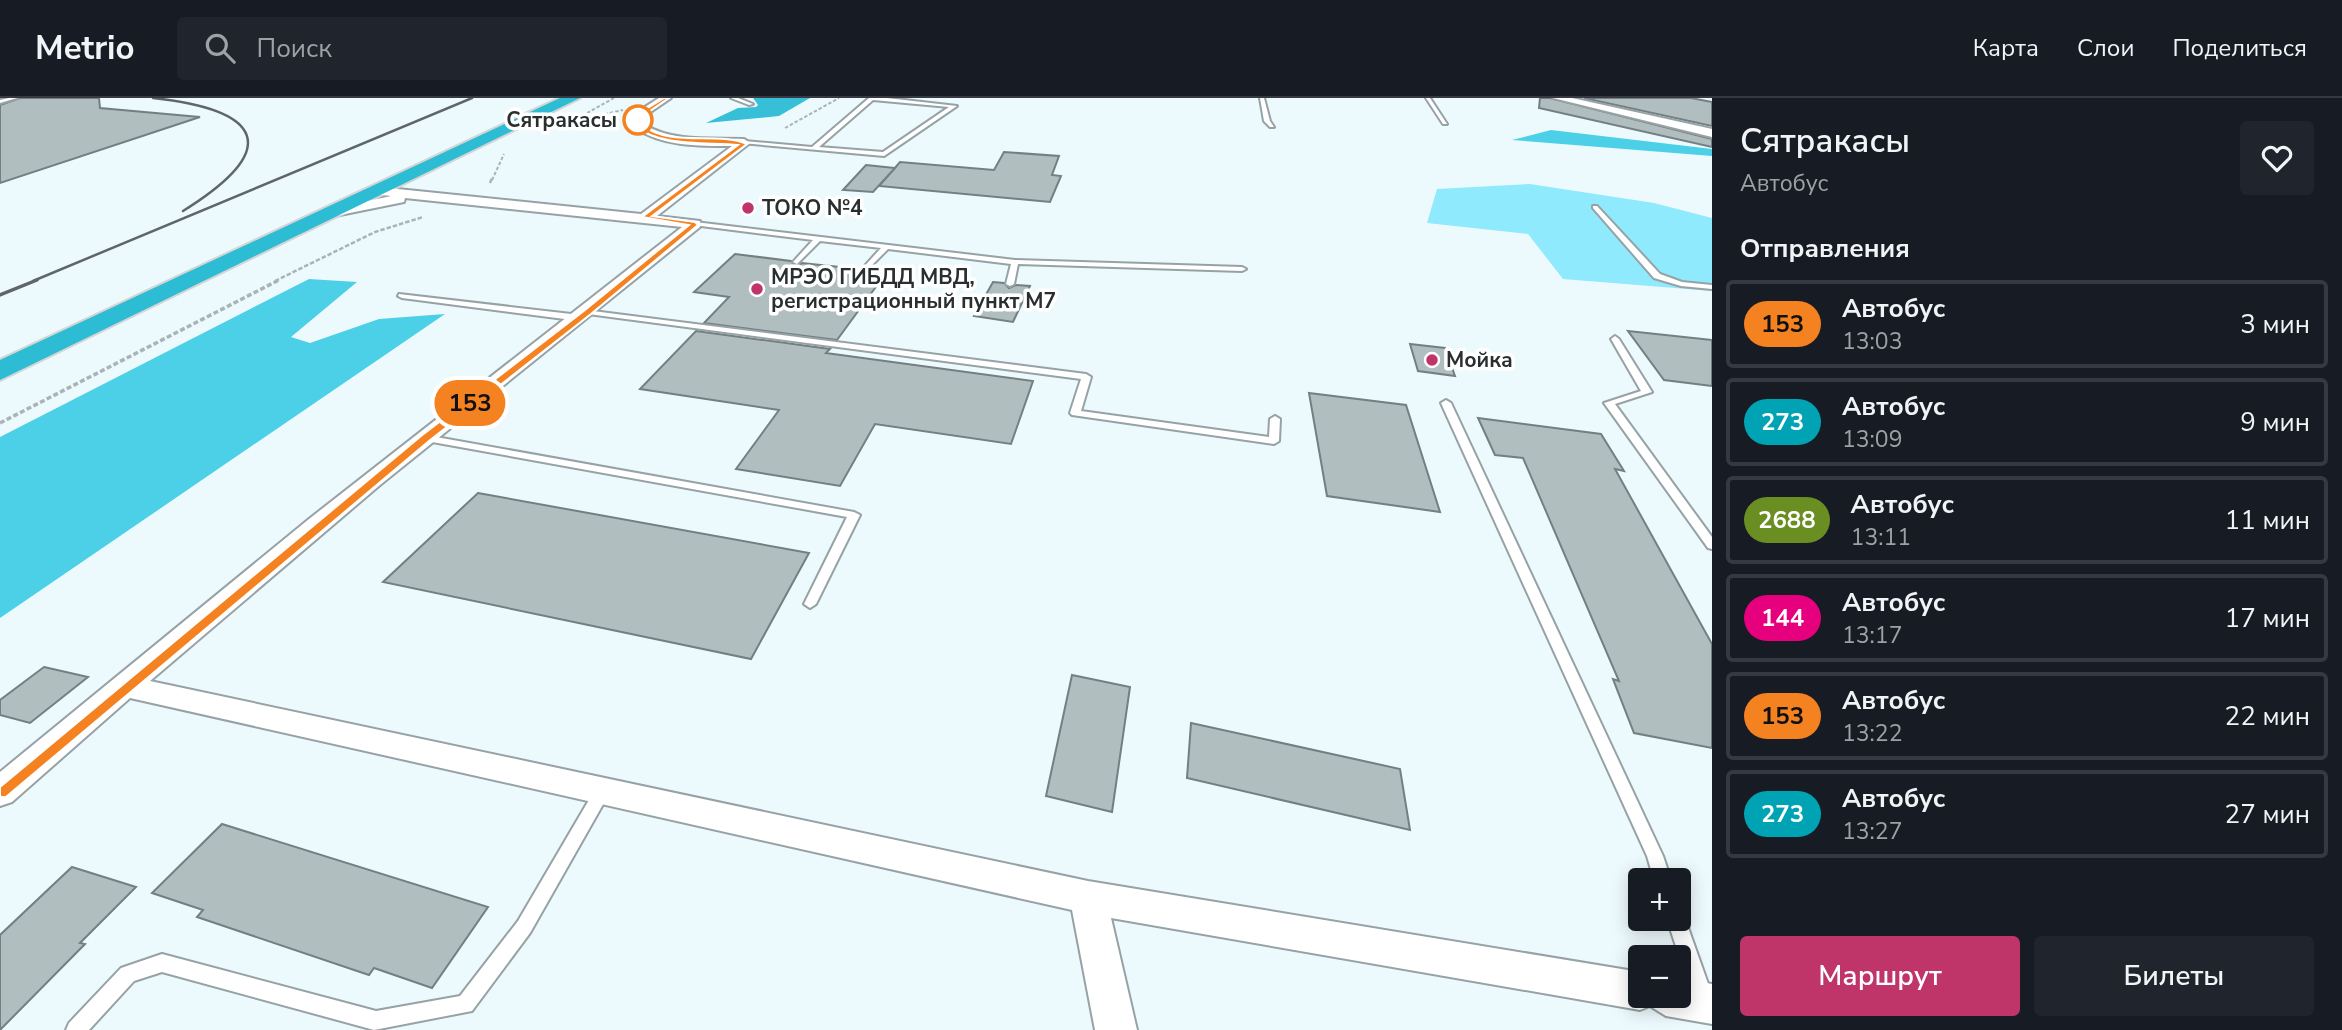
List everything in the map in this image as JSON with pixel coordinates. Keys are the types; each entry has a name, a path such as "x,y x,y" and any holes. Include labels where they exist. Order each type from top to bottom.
{"highway":[{"path":"0,371 572,98"}],"street":[{"path":"666,98 649,107 638,120 646,131 662,136 750,144"},
{"path":"1558,98 1712,133"},
{"path":"646,217 750,144"},
{"path":"419,172 419,182 424,190 436,197"},
{"path":"378,191 695,224"},
{"path":"335,212 402,199 436,197"},
{"path":"0,792 123,686 425,438 584,315 695,224"},
{"path":"123,686 1088,897 1628,989"},
{"path":"1088,897 1116,1030"}],"lane":[{"path":"0,102 15,98"},
{"path":"733,98 751,104"},
{"path":"750,144 813,149 884,154 954,106 872,98 813,149"},
{"path":"1262,98 1266,121 1272,126"},
{"path":"1428,98 1445,123"},
{"path":"1595,207 1657,276 1681,285 1712,287"},
{"path":"695,224 1014,261 1242,269"},
{"path":"797,262 819,238"},
{"path":"865,270 887,246"},
{"path":"1010,284 1014,261"},
{"path":"402,296 584,315 1086,377 1075,413 1274,442 1275,419"},
{"path":"1615,339 1647,391 1609,404 1712,545"},
{"path":"1446,403 1659,868"},
{"path":"425,438 854,515 810,604"},
{"path":"76,1030 128,974 162,963 376,1021 465,1004 524,927 602,792"},
{"path":"1679,931 1694,1001"}],"path":[{"path":"750,144 839,98"},
{"path":"567,123 649,107"},
{"path":"0,423 167,335 375,232 468,200 492,181 502,155 512,150"}],"shaded area":[{"path":"753,98 810,98 779,116 706,123 738,108 756,107 758,105"},
{"path":"1551,130 1712,149 1712,156 1512,140"},
{"path":"1530,184 1654,203 1712,218 1712,291 1563,279 1528,234 1427,223 1437,189"},
{"path":"309,279 357,282 291,337 310,343 379,319 445,314 0,618 0,437"}],"building":[{"path":"20,98 99,98 100,108 200,117 0,183 0,105"},
{"path":"1540,98 1550,98 1712,139 1712,147 1539,108"},
{"path":"1584,98 1691,98 1712,102 1712,126"},
{"path":"1004,152 1059,156 1052,175 1061,176 1050,202 879,186 900,162 994,170"},
{"path":"866,165 895,168 873,192 843,190"},
{"path":"735,254 791,261 797,267 802,263 859,269 865,275 870,271 886,273 837,340 704,323 729,297 694,292"},
{"path":"993,282 1004,283 1009,288 1016,285 1030,286 1013,322 974,316"},
{"path":"696,331 830,349 826,353 1033,381 1011,444 875,424 840,486 736,469 779,410 640,389"},
{"path":"1628,331 1712,340 1712,386 1664,380"},
{"name":"Мойка","path":"1410,344 1445,348 1455,376 1418,371"},
{"path":"1309,393 1406,405 1440,512 1327,496"},
{"path":"1478,418 1601,434 1624,471 1615,469 1712,644 1712,748 1634,733 1613,679 1619,681 1523,458 1495,455"},
{"path":"478,493 809,553 751,659 383,582"},
{"path":"44,667 88,677 30,723 0,715 0,700"},
{"path":"1072,675 1130,687 1112,812 1046,796"},
{"path":"1191,723 1400,769 1410,830 1187,778"},
{"path":"222,824 488,907 432,988 374,968 369,975 197,917 203,910 152,893"},
{"path":"72,867 136,887 80,943 85,944 0,1030 0,935"}],"railway":[{"path":"153,98 218,112 237,122 247,135 247,151 236,168 215,189 183,211"},
{"path":"33,281 472,98"},
{"path":"0,295 37,280"}],"bus line":[{"name":"153","path":"0,792 123,686 425,438 588,312 695,224 646,217 744,144 662,136 639,126 641,114 666,98"}],"place":[{"name":"Сятракасы","path":"638,120"},
{"name":"ТОКО №4","path":"748,208"},
{"name":"МРЭО ГИБДД МВД, регистрационный пункт М7","path":"757,289"},
{"name":"Мойка","path":"1432,360"}]}
